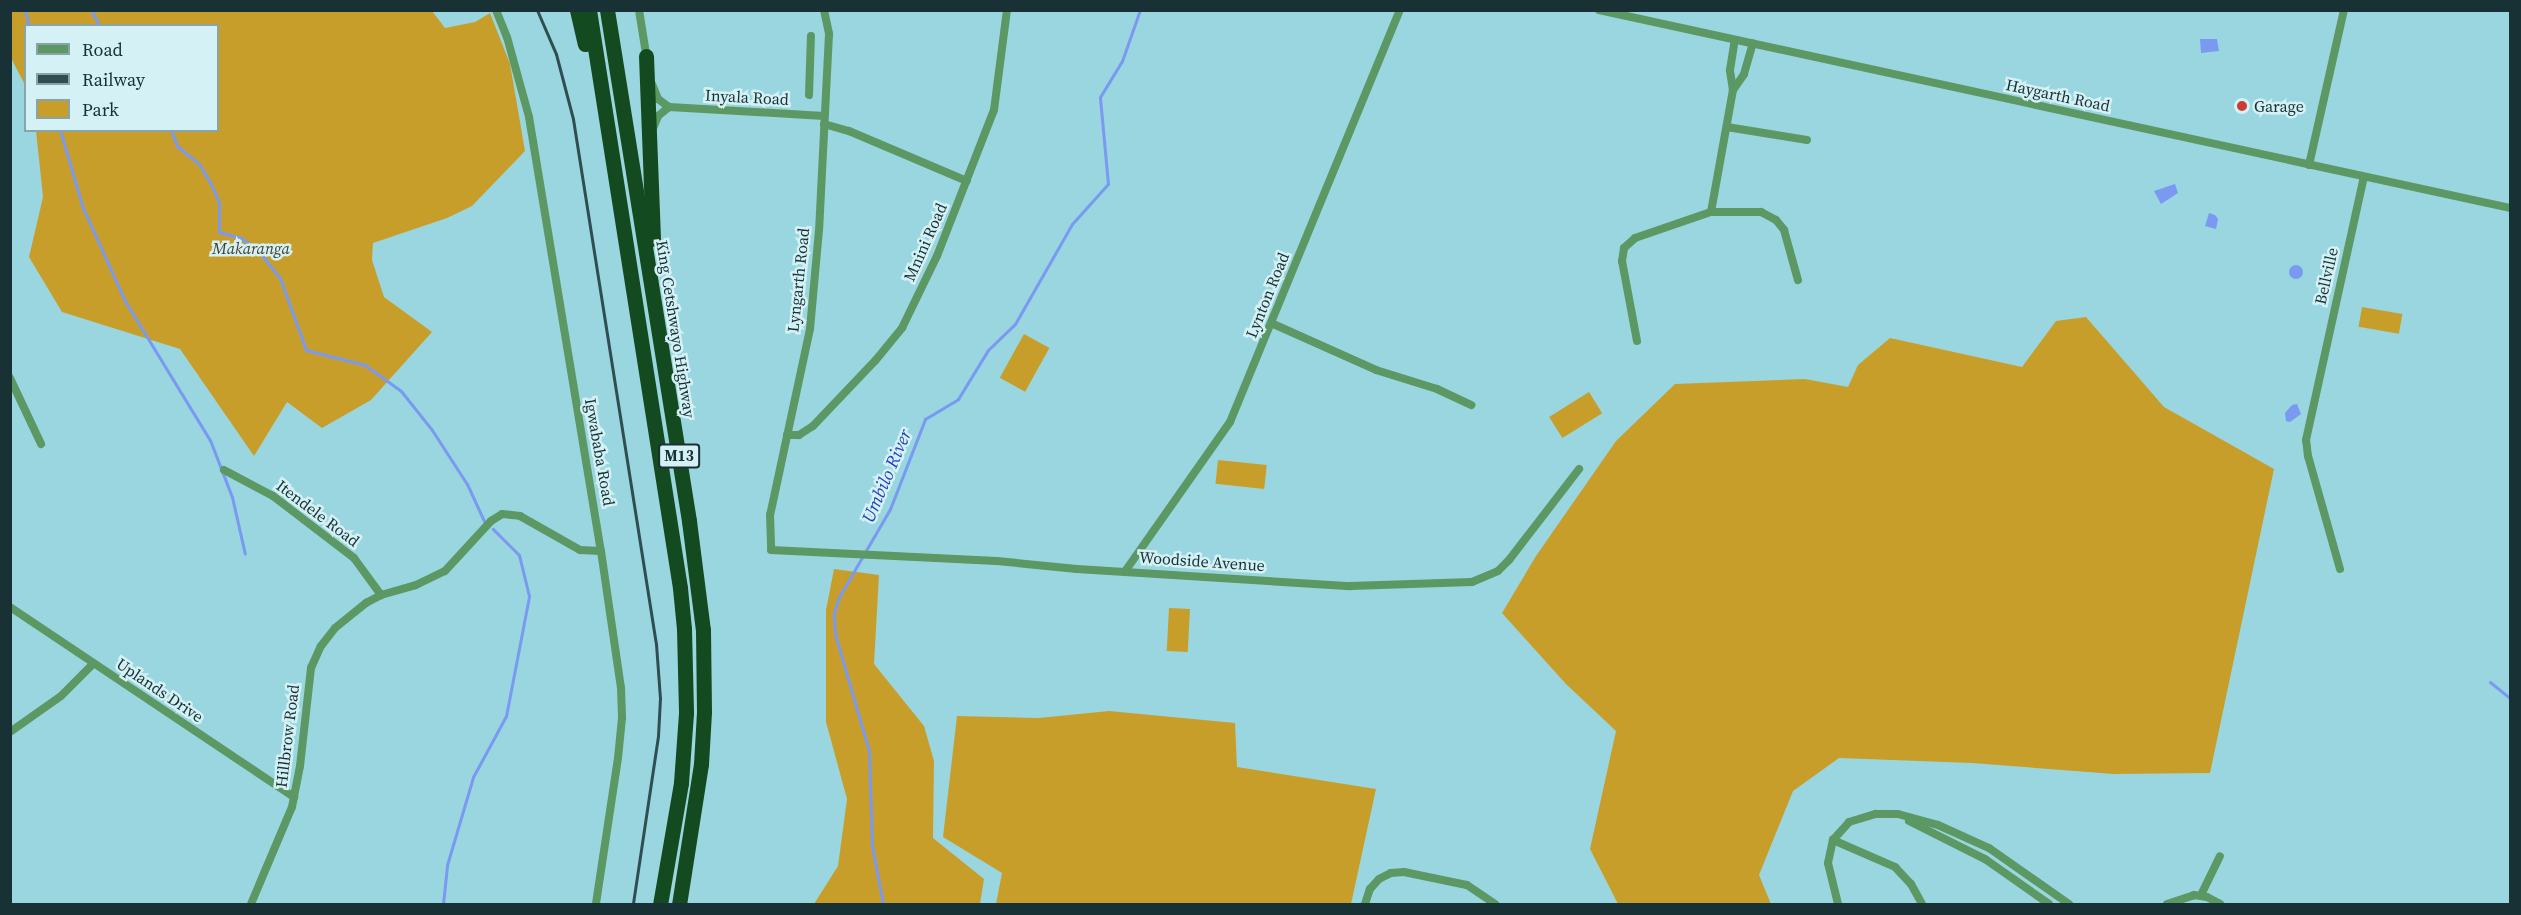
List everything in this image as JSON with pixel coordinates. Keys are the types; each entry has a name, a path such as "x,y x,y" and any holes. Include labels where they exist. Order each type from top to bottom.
{"highway":[{"path":"577,10 612,155"},
{"name":"M13","path":"589,10 680,588 684,629 686,713 681,783 660,904"},
{"name":"King Cetshwayo Highway","path":"607,10 696,570 705,659 701,764 679,904"},
{"path":"646,56 650,204 667,382"}],"street":[{"name":"Igwababa Road","path":"496,10 507,37 530,117 602,550 617,656 622,718 596,904"},
{"path":"639,10 653,90 658,99 669,107 658,116 650,140"},
{"name":"Lyngarth Road","path":"771,550 770,515 810,329 819,230 828,34 824,10"},
{"name":"Mnini Road","path":"787,435 799,435 813,426 898,334 936,256 994,110 1006,10"},
{"name":"Lynton Road","path":"1125,570 1230,422 1400,10"},
{"name":"Haygarth Road","path":"1599,10 1932,85 2010,99 2511,208"},
{"path":"2308,165 2344,10"},
{"path":"809,95 811,36"},
{"path":"1734,90 1730,70 1735,40"},
{"path":"1711,212 1734,90 1744,74 1753,43"},
{"path":"811,74 826,75"},
{"name":"Inyala Road","path":"669,107 824,120 967,181"},
{"path":"1727,128 1807,140"},
{"name":"Bellville","path":"2340,569 2306,449 2307,430 2364,177"},
{"path":"1637,341 1622,261 1624,248 1635,238 1711,212 1754,211 1776,220 1791,249 1798,280"},
{"path":"1272,323 1376,370 1443,391 1471,405"},
{"path":"10,378 41,444"},
{"name":"Woodside Avenue","path":"771,550 894,555 1350,586 1472,582 1498,571 1509,560 1580,469"},
{"name":"Itendele Road","path":"224,470 273,496 354,558 381,595"},
{"name":"Hillbrow Road","path":"250,904 294,797 309,680 316,656 327,637 343,620 381,595 416,585 445,571 491,520 502,514 520,516 580,550 602,550"},
{"name":"Uplands Drive","path":"10,607 294,797"},
{"path":"10,732 61,696 93,664"},
{"path":"1838,904 1828,863 1833,840 1842,827 1857,818 1876,814 1899,814 1938,825 1989,848 2069,904"},
{"path":"1888,815 1915,824 1985,859 2049,904"},
{"path":"1833,840 1895,867 1911,884 1922,904"},
{"path":"2201,895 2220,856"},
{"path":"1365,904 1373,885 1391,873 1422,874 1467,885 1495,904"},
{"path":"2167,904 2188,896 2201,895 2220,904"}],"green space":[{"name":"Makaranga","path":"11,11 432,11 445,28 475,22 490,13 510,64 525,151 472,206 447,218 373,243 372,260 384,297 432,332 371,400 322,428 287,402 254,456 180,349 62,312 29,257 43,197 36,132 219,132 219,24 24,24 24,83 11,58"},
{"path":"2362,307 2402,314 2399,334 2359,327"},
{"path":"2086,317 2164,407 2274,469 2210,773 2114,774 1972,763 1839,758 1793,791 1759,875 1771,904 1618,904 1590,849 1616,731 1566,684 1502,613 1536,556 1616,441 1675,384 1805,379 1848,387 1858,365 1890,338 2022,367 2056,321"},
{"path":"1024,334 1049,348 1025,392 1000,378"},
{"path":"1589,392 1602,413 1562,438 1549,417"},
{"path":"1218,460 1267,465 1264,489 1215,484"},
{"path":"834,569 879,575 874,664 924,726 934,761 933,838 984,879 980,904 814,904 838,866 847,799 826,722 826,610"},
{"path":"1169,608 1190,609 1188,652 1167,651"},
{"path":"1109,711 1235,723 1237,767 1376,789 1351,904 996,904 1002,873 943,837 957,716 1039,718"}],"water":[{"path":"2200,39 2217,39 2219,51 2201,53"},
{"path":"2175,184 2178,193 2161,204 2154,191"},
{"path":"2209,213 2218,219 2216,229 2205,226"},
{"path":"2296,265 2301,267 2303,272 2301,277 2296,279 2291,277 2289,272 2291,267"},
{"path":"2297,404 2301,414 2290,422 2286,421 2285,413 2292,405"}],"waterway":[{"path":"25,10 28,24"},
{"path":"91,10 99,24"},
{"name":"Umbilo River","path":"883,904 872,846 869,751 835,634 834,613 839,597 890,509 925,419 958,399 988,350 1015,324 1072,224 1108,184 1100,97 1122,61 1140,10"},
{"path":"61,132 83,208 125,301 210,440 232,497 245,554"},
{"path":"172,132 177,146 199,164 211,184 219,202 219,232 241,238 257,249 280,278 306,350 365,365 401,391 432,430 467,484 484,521"},
{"path":"443,904 447,865 473,777 506,716 529,596 519,555 493,529"},
{"path":"2490,682 2510,698"}],"railway":[{"path":"537,10 556,54 573,119 656,644 660,698 658,736 633,904"}],"place":[{"name":"Garage","path":"2242,106"}]}
